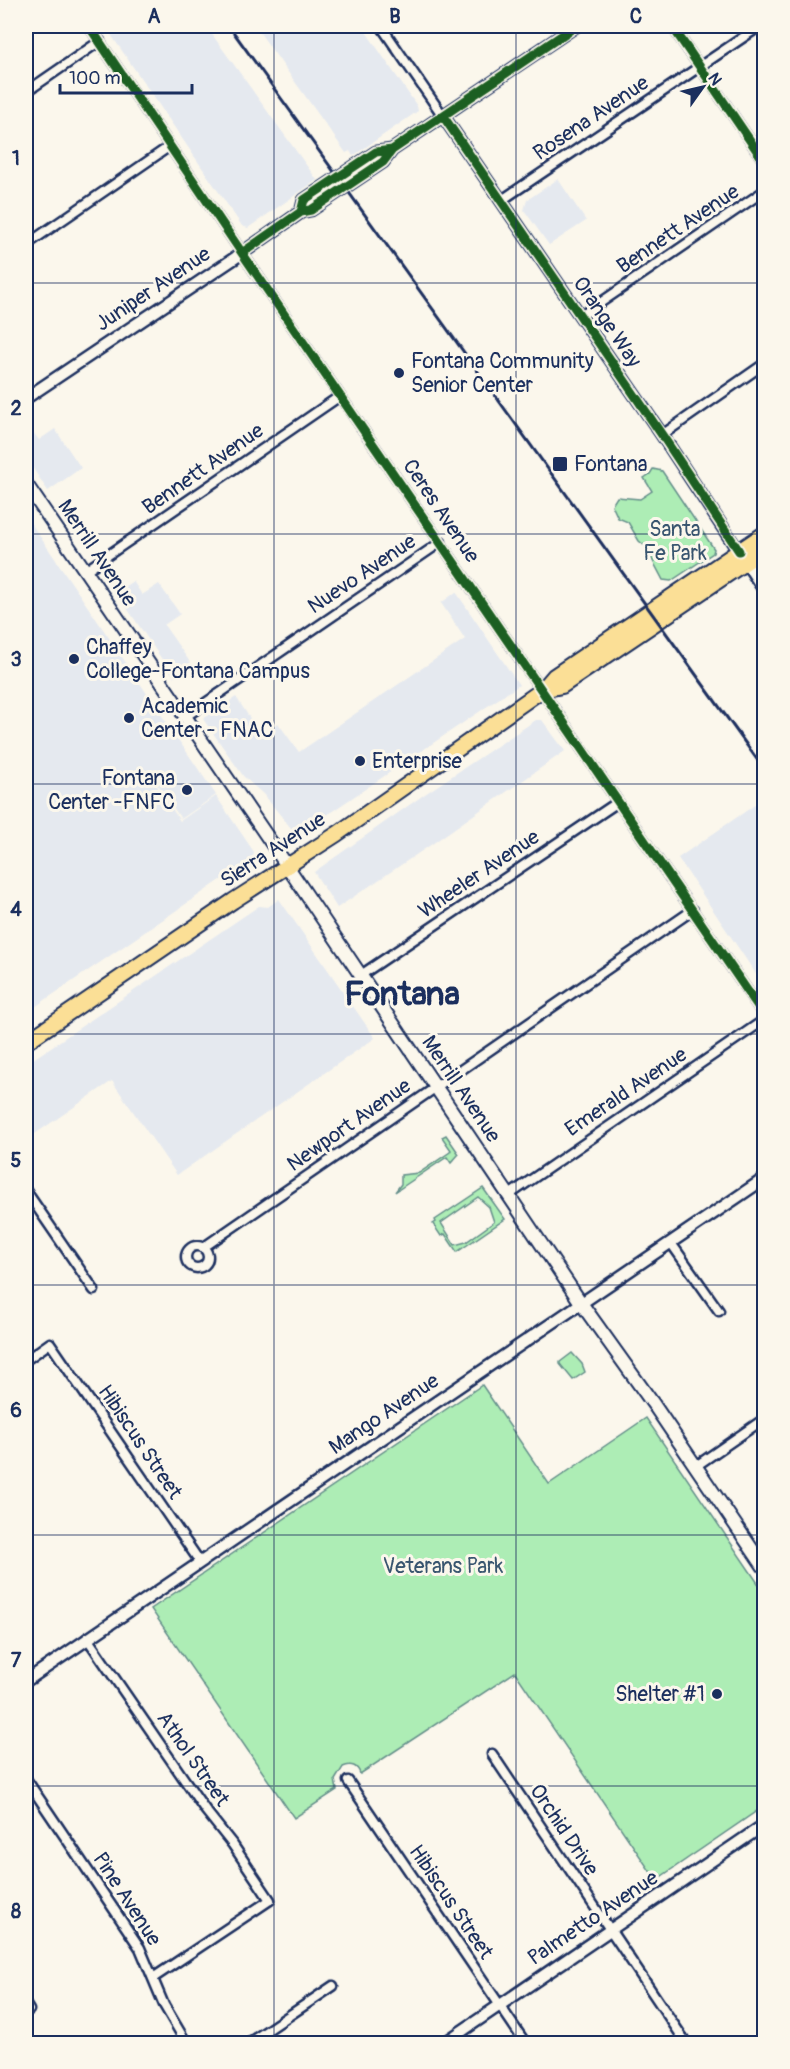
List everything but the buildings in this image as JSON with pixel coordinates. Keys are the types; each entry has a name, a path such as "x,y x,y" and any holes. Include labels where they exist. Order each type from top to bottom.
{"main road":[{"name":"Merrill Avenue","path":"26,484 288,866 581,1303 765,1567"},
{"name":"Sierra Avenue","path":"743,557 765,534"},
{"name":"Sierra Avenue","path":"26,1042 344,829 542,690 554,676 743,557 765,549"}],"street":[{"name":"Ceres Avenue","path":"89,26 765,1015"},
{"name":"Orange Way","path":"381,26 662,435 765,591"},
{"name":"Juniper Avenue","path":"26,398 301,212 311,210 383,162 392,150 576,26"},
{"path":"672,26 765,161"},
{"name":"Rosena Avenue","path":"502,201 760,26"},
{"path":"26,92 100,41"},
{"path":"26,245 170,146"},
{"name":"Bennett Avenue","path":"581,316 765,191"},
{"path":"662,435 765,364"},
{"name":"Bennett Avenue","path":"85,571 340,396"},
{"name":"Nuevo Avenue","path":"185,717 441,542"},
{"name":"Wheeler Avenue","path":"361,975 618,802"},
{"name":"Newport Avenue","path":"204,1247 693,910"},
{"name":"Emerald Avenue","path":"509,1195 765,1020"},
{"name":"Mango Avenue","path":"26,1681 765,1179"},
{"path":"26,1191 94,1290"},
{"path":"671,1243 719,1311"},
{"name":"Hibiscus Street","path":"26,1360 50,1344 200,1562"},
{"path":"696,1466 765,1419"},
{"name":"Athol Street","path":"87,1638 270,1900 153,1978"},
{"name":"Orchid Drive","path":"492,1754 687,2043"},
{"name":"Pine Avenue","path":"26,1779 134,1938 171,2019 187,2043"},
{"name":"Hibiscus Street","path":"348,1781 526,2043"},
{"name":"Palmetto Avenue","path":"443,2043 765,1825"},
{"path":"247,2043 333,1986"}],"shaded area":[{"path":"105,26 206,26 317,180 248,228 242,226"},
{"path":"255,26 362,26 417,106 418,111 353,156 350,151 346,153"},
{"path":"558,179 586,221 549,245 524,210 527,200"},
{"path":"26,423 39,440 55,429 81,468 48,491 26,458"},
{"path":"26,516 216,795 181,819 157,786 180,821 216,796 254,852 253,858 26,1013"},
{"path":"133,581 142,595 159,584 180,614 164,625 192,665 174,677 116,592"},
{"path":"456,592 519,685 306,829 291,828 263,794 244,777 203,719 236,697 261,735 278,723 299,752 465,639 441,603"},
{"path":"536,720 542,720 565,751 337,908 314,872"},
{"path":"762,800 764,804 764,986 678,858"},
{"path":"279,899 375,1038 177,1175 112,1081 26,1140 26,1064 259,906 268,907"}],"green space":[{"name":"Santa Fe Park","path":"653,469 662,471 714,549 713,553 671,581 663,580 645,546 639,541 628,522 618,518 612,505 617,497 640,499 652,491 644,478"},
{"path":"446,1135 459,1154 451,1163 447,1157 395,1192 401,1184 401,1175 419,1173 450,1152 451,1150 442,1137"},
{"path":"483,1188 505,1219 457,1252 445,1234 441,1236 433,1224 435,1220","holes":["478,1197 489,1207 494,1222 466,1242 455,1245 441,1223"]},
{"path":"572,1353 582,1364 585,1372 573,1380 560,1364"},
{"name":"Veterans Park","path":"482,1385 549,1484 646,1418 764,1592 764,1806 656,1880 515,1672 360,1774 354,1766 343,1767 335,1780 337,1790 294,1818 151,1609"}],"railway":[{"path":"229,26 764,769"}],"cycle path":[{"path":"89,26 764,1015"},
{"path":"242,253 301,212 311,210 383,162 392,150 576,26"},
{"path":"672,26 764,161"},
{"path":"443,116 739,551"},
{"path":"301,212 304,200 376,152 392,150"}],"place":[{"name":"Fontana Community Senior Center","path":"399,373"},
{"name":"Fontana","path":"560,464"},
{"name":"Chaffey College-Fontana Campus","path":"74,659"},
{"name":"Academic Center - FNAC","path":"129,718"},
{"name":"Enterprise","path":"360,761"},
{"name":"Fontana Center -FNFC","path":"187,790"},
{"name":"Shelter #1","path":"717,1694"}],"district":[{"name":"Fontana","path":"402,994"}]}
